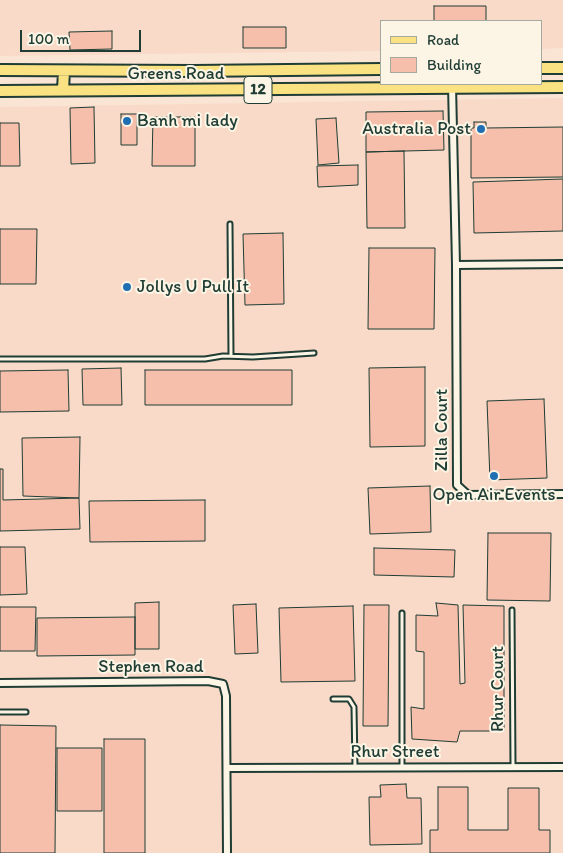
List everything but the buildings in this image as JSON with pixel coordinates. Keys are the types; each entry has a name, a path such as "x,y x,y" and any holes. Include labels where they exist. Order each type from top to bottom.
{"main road":[{"path":"543,68 563,68"},
{"name":"Greens Road","path":"0,70 380,70"},
{"path":"64,71 64,90"},
{"name":"Greens Road","path":"0,91 452,86 563,87"}],"street":[{"name":"Zilla Court","path":"452,86 456,264 457,485 468,496 563,494"},
{"path":"456,264 563,264"},
{"name":"Stephen Road","path":"0,683 208,681 223,684 226,696 226,853"},
{"name":"Rhur Street","path":"227,768 563,767"}],"lane":[{"path":"230,224 230,356"},
{"path":"0,359 204,359 230,356 253,357 314,353"},
{"name":"Rhur Court","path":"512,610 513,767"},
{"path":"402,612 402,767"},
{"path":"333,698 349,699 354,706 355,767"},
{"path":"0,712 26,712"}],"shaded area":[{"path":"0,0 563,0 563,48 543,49 543,20 380,20 380,51 0,56"},
{"path":"563,98 563,853 0,853 0,107"}],"place":[{"name":"Banh mi lady","path":"127,121"},
{"name":"Australia Post","path":"481,129"},
{"name":"Jollys U Pull It","path":"127,287"},
{"name":"Open Air Events","path":"494,476"}]}
